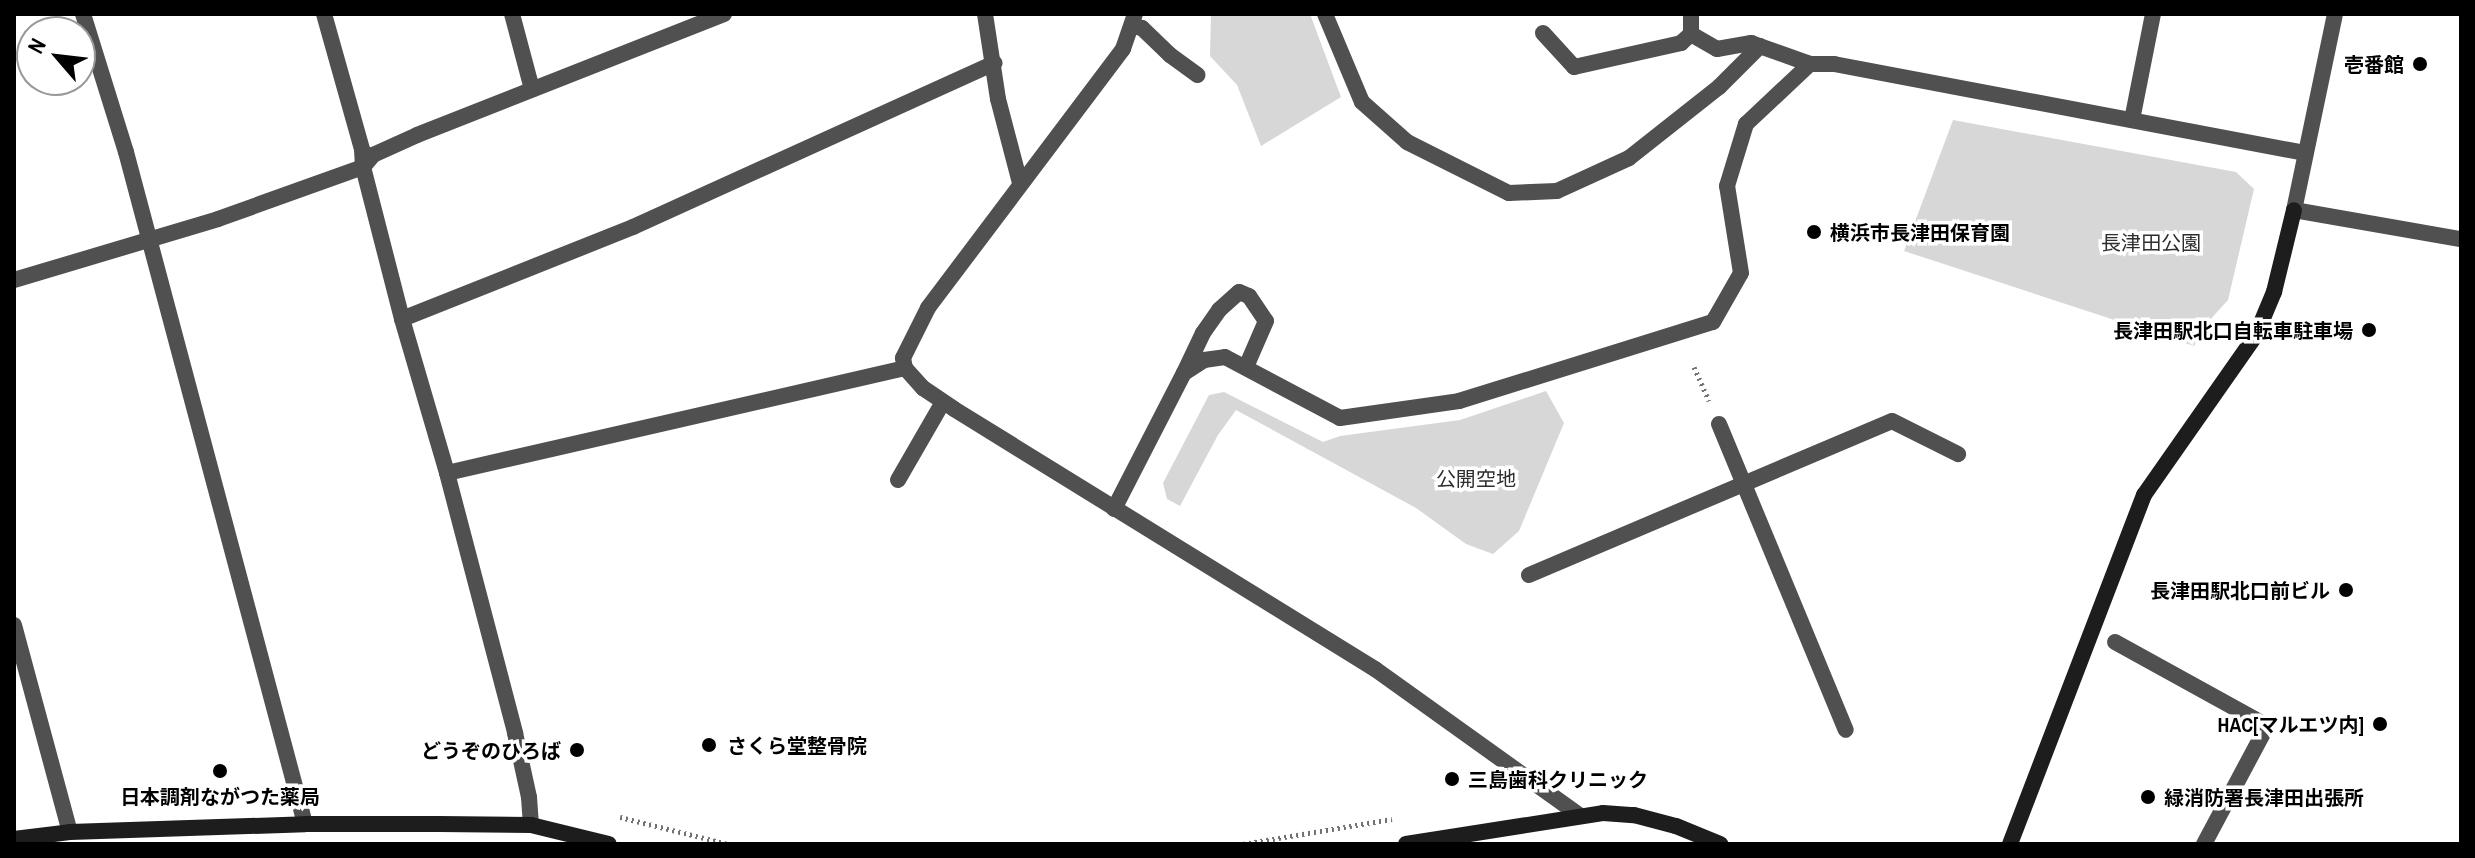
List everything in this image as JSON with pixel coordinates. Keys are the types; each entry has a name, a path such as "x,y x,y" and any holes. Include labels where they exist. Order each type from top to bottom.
{"street":[{"path":"83,14 148,239 305,824"},
{"path":"324,14 362,149 363,167 402,319 447,473 515,733 529,797 531,825"},
{"path":"512,14 532,89"},
{"path":"14,280 218,219 363,167 373,155 724,14"},
{"path":"985,14 995,63 998,99 1020,183"},
{"path":"1325,14 1362,102 1407,142 1509,193 1557,191 1629,158 1719,87 1760,46"},
{"path":"1543,33 1574,67 1681,43 1691,34 1691,14"},
{"path":"2132,120 2153,14"},
{"path":"2010,844 2144,495 2256,335 2274,292 2335,14"},
{"path":"1198,75 1170,55 1134,20 1123,49 928,308 903,358 905,368 923,388 943,402 1375,669 1579,815"},
{"path":"1691,34 1717,49 1751,43 1810,64 1834,64 2306,153"},
{"path":"402,319 633,227 995,63"},
{"path":"1184,373 1204,360 1225,357 1340,418 1459,401 1713,322 1741,273 1727,186 1746,124 1810,64"},
{"path":"2294,210 2461,239"},
{"path":"1114,509 1203,333 1219,310 1239,292 1249,296 1266,321 1246,367"},
{"path":"447,473 905,368"},
{"path":"898,480 943,402"},
{"path":"1529,575 1892,421 1958,454"},
{"path":"1719,424 1846,730"},
{"path":"14,625 18,655 70,832"},
{"path":"2115,642 2267,726 2204,844"},
{"path":"1406,844 1579,815 1634,815 1676,826 1720,844"},
{"path":"14,839 70,832 305,824 531,825 609,844"}],"path":[{"path":"1694,367 1719,424"},
{"path":"605,814 728,844"},
{"path":"1243,844 1406,817"}],"green space":[{"path":"1211,14 1310,14 1341,97 1261,146 1237,85 1210,56"},
{"name":"長津田公園","path":"1953,120 2236,172 2254,189 2228,300 2208,322 2194,346 1904,251"},
{"name":"公開空地","path":"1546,391 1564,423 1519,531 1493,554 1466,544 1416,508 1236,410 1218,435 1180,506 1167,499 1163,483 1209,395 1224,392 1323,442 1340,436 1460,420"}],"place":[{"name":"壱番館","path":"2420,64"},
{"name":"横浜市長津田保育園","path":"1814,232"},
{"name":"長津田駅北口自転車駐車場","path":"2369,330"},
{"name":"長津田駅北口前ビル","path":"2346,590"},
{"name":"HAC[マルエツ内]","path":"2380,724"},
{"name":"さくら堂整骨院","path":"709,745"},
{"name":"どうぞのひろば","path":"577,750"},
{"name":"日本調剤ながつた薬局","path":"220,771"},
{"name":"三島歯科クリニック","path":"1452,779"},
{"name":"緑消防署長津田出張所","path":"2148,797"}]}
